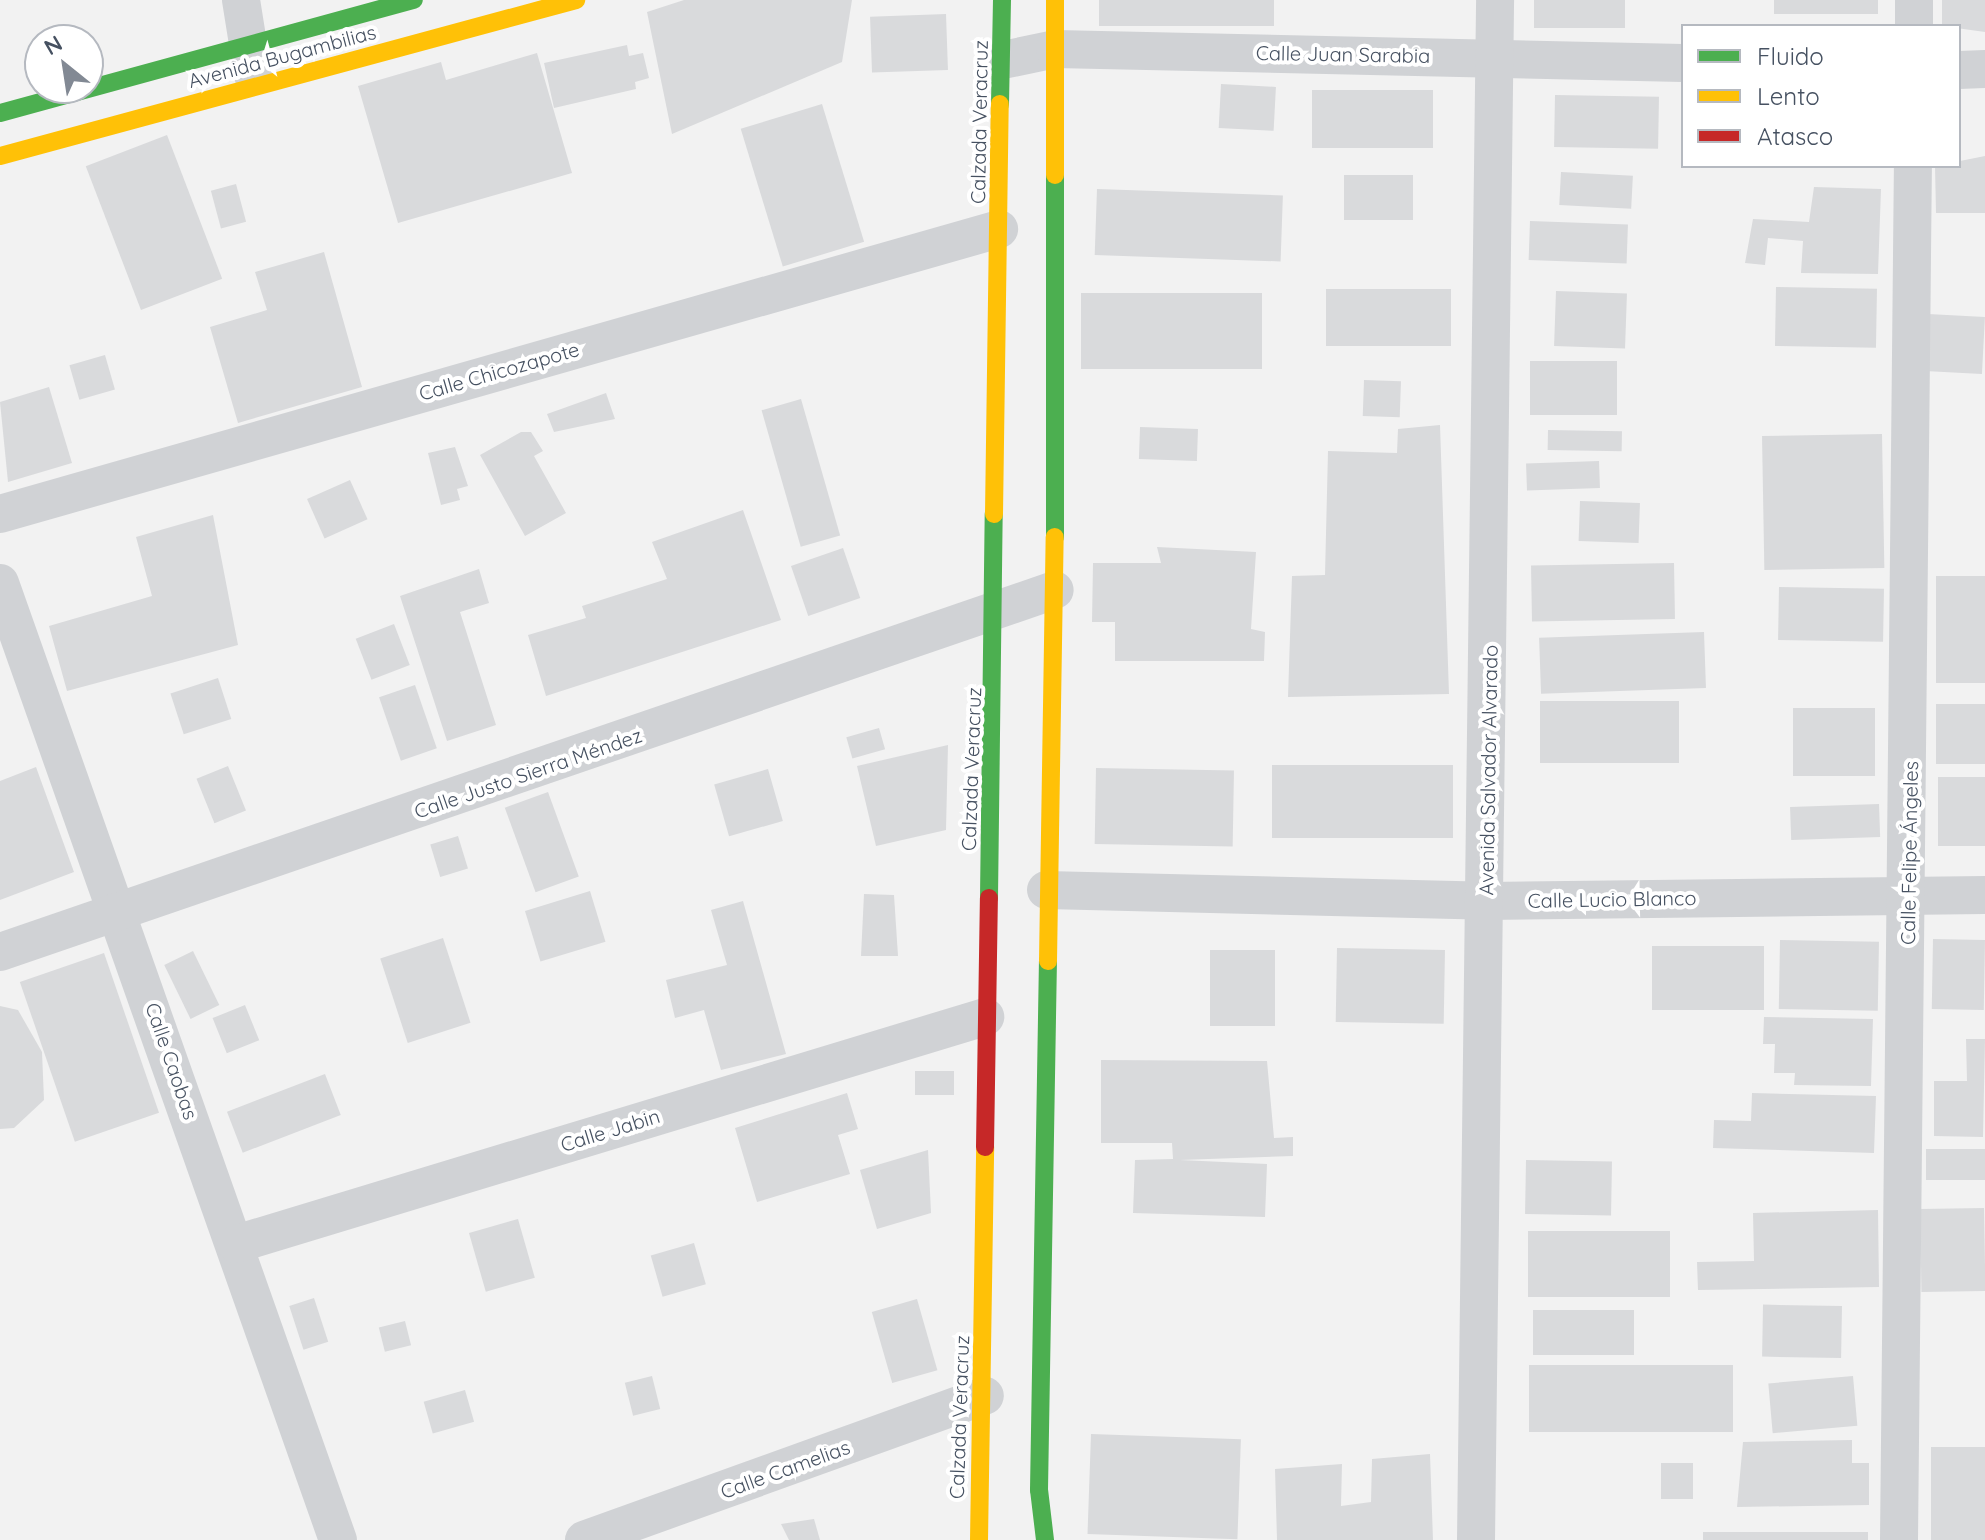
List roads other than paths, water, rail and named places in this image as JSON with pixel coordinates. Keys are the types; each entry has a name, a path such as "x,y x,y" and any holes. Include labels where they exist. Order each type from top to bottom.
{"main road":[{"name":"Avenida Bugambilias","path":"0,113 414,0"},
{"name":"Avenida Bugambilias","path":"0,156 576,0"},
{"name":"Calzada Veracruz","path":"979,1540 985,1396 985,1017 998,611 1002,0"},
{"path":"1045,1540 1039,1490 1046,890 1055,590 1055,0"}],"street":[{"path":"241,0 254,86"},
{"name":"Avenida Salvador Alvarado","path":"1476,1540 1495,0"},
{"path":"1914,0 1914,24"},
{"name":"Calle Juan Sarabia","path":"1003,60 1055,49 1681,63"},
{"path":"1961,70 1985,69"},
{"name":"Calle Felipe Ángeles","path":"1899,1540 1909,894 1913,168"},
{"name":"Calle Chicozapote","path":"0,514 999,229"},
{"name":"Calle Caobas","path":"0,583 121,912 338,1540"},
{"name":"Calle Justo Sierra Méndez","path":"0,952 1055,590"},
{"name":"Calle Lucio Blanco","path":"1046,890 1486,901 1985,895"},
{"name":"Calle Jabin","path":"236,1244 985,1017"},
{"name":"Calle Camelias","path":"609,1536 665,1527 985,1396"}]}
